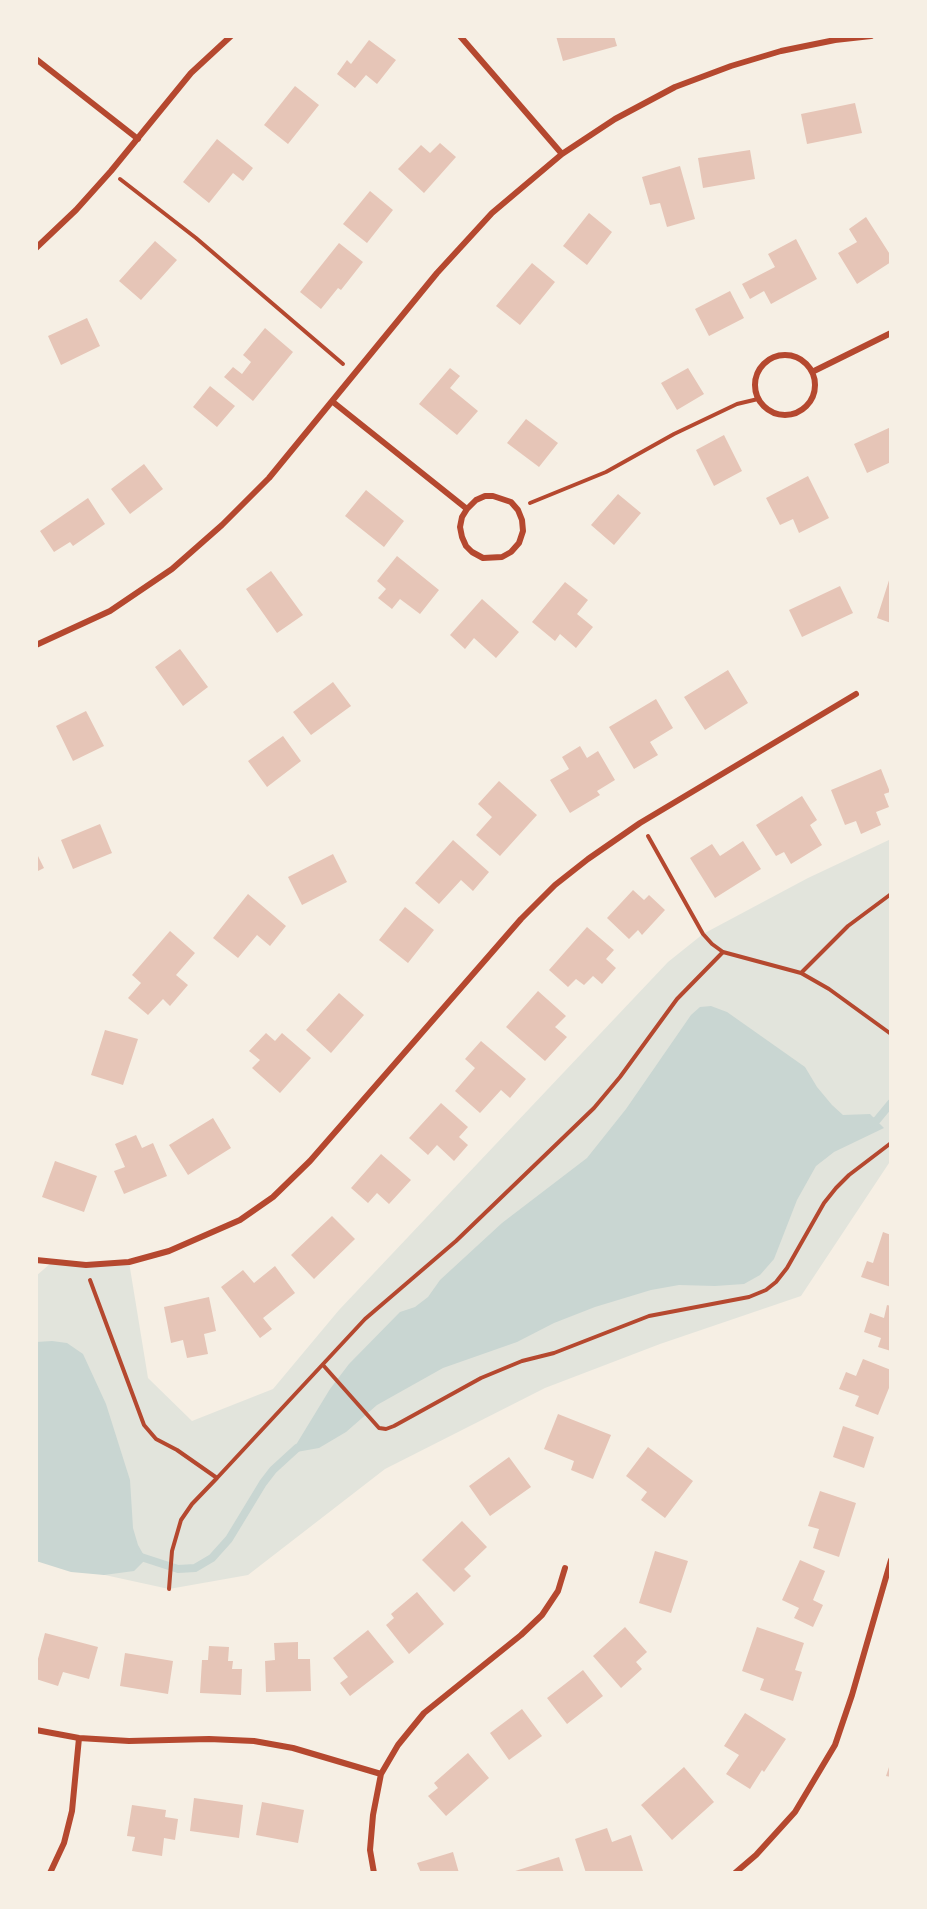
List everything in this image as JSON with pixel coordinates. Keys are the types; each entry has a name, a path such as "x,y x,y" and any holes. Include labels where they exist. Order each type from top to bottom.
{"street":[{"path":"36,248 76,210 111,171 191,73 231,36"},
{"path":"460,36 562,154"},
{"path":"36,645 110,611 172,569 222,525 269,478 437,273 492,213 562,154 615,119 675,87 781,51 835,40 871,36"},
{"path":"36,59 138,139"},
{"path":"812,372 891,333"},
{"path":"787,355 797,357 806,363 812,372 815,387 812,397 802,410 792,414 773,413 758,399 755,382 758,372 762,365 771,358 787,355"},
{"path":"333,402 467,508"},
{"path":"493,496 511,502 518,510 522,520 523,531 519,543 511,552 493,559 483,558 472,552 466,546 460,527 467,508 476,500 493,496"},
{"path":"36,1260 86,1265 129,1262 169,1251 240,1220 273,1197 310,1161 521,919 563,879 640,823 856,694"},
{"path":"735,1873 756,1855 795,1812 835,1745 891,1560"},
{"path":"374,1873 370,1850 373,1815 381,1774 398,1745 424,1713 542,1615 558,1591 565,1568"},
{"path":"36,1730 79,1738 129,1741 209,1739 254,1741 293,1748 381,1774"},
{"path":"50,1873 63,1843 72,1811 79,1738"}],"path":[{"path":"111,171 196,238 355,374"},
{"path":"518,510 606,472 674,434 737,404 758,399"},
{"path":"640,823 703,934 723,952 801,973 829,989 891,1034"},
{"path":"801,973 848,926 891,894"},
{"path":"169,1589 172,1551 182,1520 192,1504 365,1319 456,1241 594,1108 620,1077 677,999 723,952"},
{"path":"323,1365 374,1423 379,1428 386,1429 480,1378 522,1361 554,1353 649,1316 749,1297 766,1290 776,1282 787,1268 824,1203 836,1188 849,1175 891,1143"},
{"path":"86,1265 108,1331 144,1425 156,1439 177,1450 217,1478"}],"shaded area":[{"path":"891,839 891,1160 801,1296 660,1344 545,1388 385,1469 248,1575 169,1589 36,1560 36,1276 51,1263 129,1262 148,1378 192,1421 273,1389 339,1310 668,962 703,934 808,878"},
{"path":"711,1006 727,1012 805,1067 817,1087 843,1115 870,1114 884,1128 834,1152 816,1166 797,1200 774,1259 760,1275 744,1284 679,1285 651,1290 595,1307 554,1323 517,1342 443,1368 377,1405 346,1432 319,1448 291,1453 330,1389 349,1364 400,1312 415,1307 428,1297 440,1280 502,1223 587,1158 626,1109 691,1015 700,1007"},
{"path":"36,1342 67,1343 83,1354 106,1404 130,1480 133,1528 138,1545 146,1559 134,1571 104,1575 71,1572 36,1561"}],"building":[{"path":"556,36 614,36 617,46 563,61"},
{"path":"369,40 396,60 377,84 366,75 355,88 337,74 347,60 351,64"},
{"path":"295,86 319,105 288,144 264,125"},
{"path":"855,103 862,133 807,144 801,114"},
{"path":"217,139 253,168 243,181 233,173 209,203 183,182"},
{"path":"440,143 456,157 424,193 398,169 421,145 430,153"},
{"path":"750,150 755,179 703,188 698,158"},
{"path":"680,166 695,219 667,227 660,203 650,205 642,177"},
{"path":"370,191 393,210 367,243 343,224"},
{"path":"589,213 612,232 587,265 563,246"},
{"path":"866,217 891,256 891,262 857,284 838,253 857,242 849,229"},
{"path":"796,239 817,279 771,304 764,291 750,299 742,284 775,267 768,254"},
{"path":"155,241 177,260 141,300 119,281"},
{"path":"339,243 363,262 341,290 338,288 321,309 300,292"},
{"path":"532,263 555,282 520,325 496,306"},
{"path":"730,291 744,318 709,336 695,309"},
{"path":"87,318 100,346 61,365 48,336"},
{"path":"265,328 293,352 253,401 224,377 233,367 242,374 251,362 243,355"},
{"path":"450,368 460,376 450,388 478,411 457,435 419,404"},
{"path":"688,368 704,394 677,410 661,383"},
{"path":"210,386 235,406 217,427 193,407"},
{"path":"526,419 558,443 539,467 507,443"},
{"path":"891,427 891,462 867,473 854,444"},
{"path":"724,435 742,471 714,486 696,450"},
{"path":"144,464 163,489 130,514 111,489"},
{"path":"808,476 829,518 799,533 793,519 780,525 766,498"},
{"path":"366,490 404,521 384,547 345,516"},
{"path":"618,494 641,513 614,545 591,525"},
{"path":"88,498 105,524 73,546 70,542 54,552 40,531"},
{"path":"397,556 439,590 420,614 400,599 392,609 378,598 386,589 377,581"},
{"path":"271,571 303,615 277,633 246,589"},
{"path":"891,574 891,623 877,618"},
{"path":"565,582 588,600 577,614 593,627 576,648 560,634 555,641 532,622"},
{"path":"840,586 853,613 802,637 789,610"},
{"path":"482,599 519,632 496,658 474,638 465,649 450,635"},
{"path":"180,649 208,687 183,706 155,667"},
{"path":"728,670 748,703 705,730 684,697"},
{"path":"333,682 351,706 311,735 293,712"},
{"path":"656,699 673,728 650,742 658,755 634,769 609,727"},
{"path":"86,711 104,746 73,761 56,726"},
{"path":"283,736 301,761 267,787 248,761"},
{"path":"580,746 587,758 598,751 615,780 597,791 600,795 570,813 550,780 569,769 562,757"},
{"path":"881,769 890,792 884,794 889,807 876,812 881,825 861,834 856,821 845,825 831,790"},
{"path":"499,781 537,815 500,856 476,835 492,817 478,804"},
{"path":"802,796 817,820 810,825 822,845 791,864 784,852 776,856 756,825"},
{"path":"100,824 112,853 73,869 61,840"},
{"path":"453,840 489,872 473,891 461,880 439,904 415,883"},
{"path":"743,841 761,869 715,898 690,858 712,844 720,856"},
{"path":"36,852 44,868 36,872"},
{"path":"333,854 347,882 302,905 288,877"},
{"path":"633,890 644,900 649,895 665,910 642,935 638,930 629,939 607,918"},
{"path":"248,894 286,926 270,946 257,935 238,958 213,938"},
{"path":"405,907 434,930 408,963 379,940"},
{"path":"587,927 614,950 606,959 616,968 602,984 593,976 584,985 576,979 568,987 549,970"},
{"path":"170,931 195,953 176,975 188,985 170,1006 163,999 148,1015 128,998 141,983 132,975"},
{"path":"538,991 566,1016 555,1027 567,1037 545,1061 506,1027"},
{"path":"339,993 364,1015 331,1053 306,1030"},
{"path":"105,1030 138,1039 123,1085 91,1075"},
{"path":"266,1033 275,1041 282,1033 311,1058 280,1093 252,1068 260,1060 249,1051"},
{"path":"481,1041 526,1079 510,1098 501,1090 480,1113 455,1091 475,1068 465,1059"},
{"path":"441,1103 468,1127 459,1137 468,1145 454,1161 437,1145 428,1155 409,1138"},
{"path":"213,1118 231,1148 188,1175 169,1145"},
{"path":"136,1135 142,1148 153,1143 167,1176 124,1194 114,1171 125,1167 115,1144"},
{"path":"381,1154 411,1180 389,1204 377,1193 368,1203 351,1188"},
{"path":"55,1161 97,1176 84,1212 42,1197"},
{"path":"332,1216 355,1239 314,1279 291,1255"},
{"path":"883,1232 891,1235 891,1287 861,1277 867,1261 873,1263"},
{"path":"275,1266 295,1293 263,1318 272,1329 260,1338 221,1287 243,1270 254,1283"},
{"path":"209,1297 216,1331 204,1334 208,1354 187,1358 183,1340 171,1343 164,1307"},
{"path":"887,1305 891,1306 891,1351 878,1347 881,1338 864,1332 870,1313 884,1318"},
{"path":"863,1359 891,1370 891,1383 878,1415 855,1406 859,1396 839,1389 846,1372 856,1376"},
{"path":"558,1414 611,1435 593,1479 571,1470 574,1461 544,1449"},
{"path":"843,1426 874,1437 864,1468 833,1457"},
{"path":"648,1447 693,1481 665,1518 641,1500 647,1492 626,1476"},
{"path":"509,1457 531,1487 490,1516 469,1486"},
{"path":"820,1491 856,1503 839,1557 813,1548 819,1529 808,1526"},
{"path":"462,1521 487,1547 464,1569 471,1576 454,1592 422,1560"},
{"path":"655,1551 688,1561 671,1613 639,1603"},
{"path":"800,1560 825,1571 813,1600 823,1605 813,1627 794,1618 799,1608 782,1600"},
{"path":"417,1592 444,1624 409,1654 386,1625 394,1618 391,1614"},
{"path":"625,1627 647,1652 636,1662 642,1669 621,1688 593,1656"},
{"path":"757,1627 804,1643 795,1670 802,1672 793,1701 760,1690 764,1679 742,1671"},
{"path":"368,1630 394,1662 350,1696 340,1683 348,1677 333,1658"},
{"path":"45,1633 98,1647 89,1679 63,1672 58,1686 36,1679 36,1666"},
{"path":"298,1642 298,1659 310,1659 311,1691 266,1692 265,1661 275,1660 274,1643"},
{"path":"209,1646 229,1647 228,1661 233,1661 232,1669 242,1669 241,1695 200,1693 202,1660 208,1660"},
{"path":"125,1653 173,1661 168,1694 120,1686"},
{"path":"583,1670 603,1696 567,1724 547,1698"},
{"path":"522,1709 542,1736 509,1760 490,1733"},
{"path":"745,1713 786,1739 750,1789 726,1774 739,1755 724,1746"},
{"path":"468,1753 489,1778 446,1816 428,1796 438,1788 434,1783"},
{"path":"891,1761 891,1777 886,1776"},
{"path":"684,1767 714,1802 672,1840 641,1805"},
{"path":"194,1798 243,1805 239,1838 190,1831"},
{"path":"262,1802 304,1810 298,1843 256,1835"},
{"path":"132,1805 166,1810 165,1817 178,1819 175,1840 164,1838 162,1856 132,1851 135,1837 127,1836"},
{"path":"607,1828 612,1842 631,1835 643,1871 638,1873 586,1873 575,1839"},
{"path":"453,1852 459,1873 421,1873 417,1863"},
{"path":"559,1857 564,1873 509,1873"}],"waterway":[{"path":"869,1124 877,1120 891,1103"},
{"path":"138,1556 178,1569 195,1568 212,1558 229,1539 273,1470 297,1448"}]}
